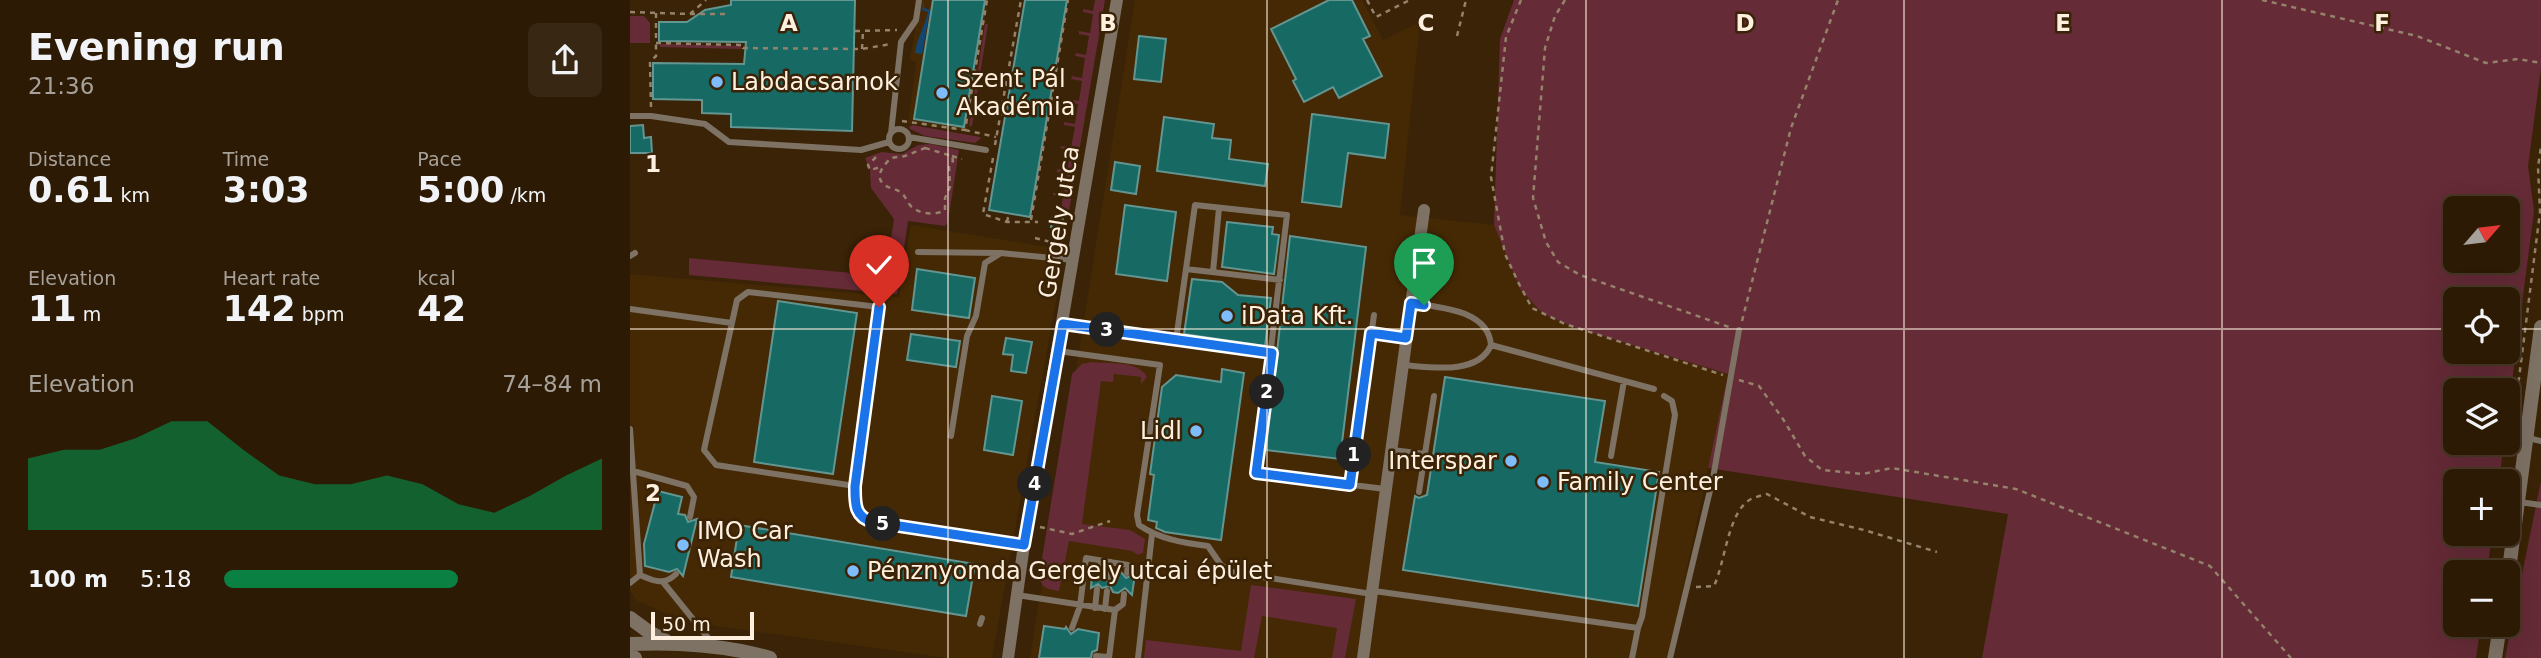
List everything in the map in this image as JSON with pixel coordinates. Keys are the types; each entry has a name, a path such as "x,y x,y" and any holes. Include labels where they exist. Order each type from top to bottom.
{"street":[{"name":"Gergely utca","path":"1008,658 1024,545 1116,0"},
{"path":"1363,658 1424,210"},
{"path":"2520,498 2534,439 2541,327"},
{"path":"630,618 671,643"},
{"path":"2495,658 2498,637"},
{"path":"630,644 671,643 753,653 770,658"},
{"path":"630,655 635,658"}],"lane":[{"path":"909,137 908,144 903,149 893,148 889,142 901,42 916,20 919,0"},
{"path":"630,116 651,116 705,124 729,142 861,150 889,142"},
{"path":"891,133 903,130 909,137 986,150"},
{"path":"1176,340 1195,205 1287,215 1256,473 1387,489"},
{"path":"1213,272 1219,208"},
{"path":"918,253 1001,253 1073,260"},
{"path":"951,436 967,336 976,316 985,263 1001,253"},
{"path":"1186,269 1280,280"},
{"path":"855,486 716,465 708,458 704,450 737,300 748,292 879,307 855,486 855,505 861,517 866,520 1024,545"},
{"path":"1403,365 1463,365 1479,359 1491,345 1484,327 1468,315 1445,308 1411,303"},
{"path":"630,309 732,323"},
{"path":"1350,485 1374,315"},
{"path":"1063,324 1272,353"},
{"path":"1670,658 1713,478 1739,330"},
{"path":"1371,333 1406,338"},
{"path":"1491,345 1654,389"},
{"path":"1058,351 1160,365 1137,515 1139,525 1152,534 1208,546 1226,569 1240,575 1638,628"},
{"path":"1611,456 1624,381"},
{"path":"1419,492 1434,396"},
{"path":"1632,658 1642,617 1675,415 1672,401 1664,396"},
{"path":"630,429 640,575"},
{"path":"1392,450 1425,454"},
{"path":"633,471 687,486 694,497 690,517"},
{"path":"2520,502 2541,505"},
{"path":"1138,658 1152,534"},
{"path":"1072,628 1080,606 1086,558 1128,565 1127,573"},
{"path":"1099,575 1101,561"},
{"path":"1109,577 1111,562"},
{"path":"640,575 663,582 669,581 676,574"},
{"path":"630,583 640,575"},
{"path":"663,582 716,648"},
{"path":"1094,608 1097,589"},
{"path":"1105,608 1107,591"},
{"path":"1016,594 1115,610"},
{"path":"1096,656 1108,658 1115,610 1123,604 1125,594"}],"path":[{"path":"690,13 706,0"},
{"path":"965,131 988,0"},
{"path":"1021,0 983,214 1007,222 1038,222"},
{"path":"1031,220 1068,0"},
{"path":"1367,0 1376,17 1410,0"},
{"path":"1457,36 1466,0"},
{"path":"1521,0 1506,37 1491,177 1505,254 1532,308 1565,324 1759,386 1805,456 1822,470 1863,474 1892,468 2016,489 2210,566 2291,658"},
{"path":"1565,0 1555,16 1545,48 1534,184 1533,198 1546,242 1558,262 1580,275 1739,330 1791,128 1839,0"},
{"path":"2262,0 2417,36 2486,63 2518,60 2541,63"},
{"path":"630,12 730,14"},
{"path":"651,116 650,62 656,56 656,13"},
{"path":"855,31 909,28"},
{"path":"862,49 863,31"},
{"path":"656,43 743,45 743,48 862,49 901,42"},
{"path":"892,119 939,125 996,137"},
{"path":"2518,378 2540,212 2538,167 2541,147"},
{"path":"888,156 905,156 925,148 962,159"},
{"path":"881,156 868,165 870,170 883,166 897,156"},
{"path":"883,166 880,174 886,187 902,193 916,210 933,214 944,210 950,187 949,165 953,162 952,156"},
{"path":"1007,222 1009,213"},
{"path":"1035,238 1065,245"},
{"path":"1686,586 1714,586 1733,522 1748,500 1767,494 1811,517 1937,552"},
{"path":"1040,527 1072,534 1110,521"}],"shaded area":[{"name":"Szent Pál Akadémia","path":"920,0 988,0 967,132 908,123 916,62 910,60"},
{"path":"1095,0 1105,0 1068,217 1060,216 1063,197 1053,193 1064,194 1067,174 1057,172 1057,169 1067,170 1071,151 1060,148 1071,147 1075,127 1064,125 1064,122 1075,124 1078,104 1068,102 1068,99 1079,101 1082,81 1071,79 1072,76 1082,78 1085,58 1075,56 1076,53 1086,55 1089,36 1079,34 1079,31 1090,33 1093,14 1083,12 1083,9 1093,11"},
{"path":"1135,0 1362,0 1383,40 1420,22 1400,215 1494,225 1520,289 1543,314 1576,328 1728,374 1668,658 1030,658"},
{"path":"1514,0 2541,0 2541,68 2528,166 2534,211 2520,320 2520,287 2443,287 2443,364 2514,364 2513,378 2443,378 2443,455 2502,455 2501,469 2443,469 2443,546 2490,546 2489,560 2443,560 2443,637 2479,637 2476,658 1982,658 2008,514 1708,468 1728,374 1576,328 1543,314 1520,289 1494,225 1500,39"},
{"path":"630,16 644,16 650,23 650,43 630,43"},
{"path":"985,24 988,24 972,126 969,126"},
{"path":"660,44 741,46 741,49 660,47"},
{"path":"912,125 981,138 975,143 925,136 910,129"},
{"path":"930,144 959,150 948,222 945,226 908,221 897,294 689,275 689,258 885,276 894,219 871,188 870,170 865,158 881,152 902,154 918,145"},
{"path":"911,225 1065,250 992,658 947,658 717,626 664,613 636,600 630,591 630,274 899,297"},
{"path":"1092,362 1130,365 1147,377 1141,384 1141,377 1114,374 1113,382 1101,381 1082,524 1130,530 1145,539 1143,553 1138,555 1132,551 1069,541 1059,591 1044,586 1039,577 1072,374 1082,364"},
{"path":"2541,481 2541,658 2505,658 2509,637 2520,637 2520,584"},
{"path":"1251,585 1356,599 1345,658 1332,658 1337,628 1262,616 1254,658 1144,658 1146,640 1241,651"}],"water":[{"path":"924,0 924,8 930,10 922,54 915,53 928,12 922,10"}],"building":[{"path":"731,0 855,0 852,131 731,127 731,114 702,113 702,100 653,99 653,63 744,64 746,42 659,41 659,22 687,22 705,10 731,5"},
{"name":"Szent Pál Akadémia","path":"933,0 985,0 964,127 914,119"},
{"path":"1025,0 1067,0 1030,217 989,210"},
{"path":"1329,0 1352,0 1370,36 1363,39 1382,76 1339,98 1333,87 1304,102 1293,81 1296,79 1271,29"},
{"path":"1139,36 1166,39 1161,82 1134,79"},
{"path":"1312,114 1389,124 1385,158 1348,153 1341,207 1302,202"},
{"path":"1164,117 1214,124 1212,138 1231,140 1229,159 1268,164 1265,186 1157,171"},
{"path":"643,125 644,138 651,137 652,153 630,153 630,126"},
{"path":"1115,162 1140,166 1136,194 1111,190"},
{"path":"1125,205 1176,212 1167,281 1116,274"},
{"path":"1053,217 1063,218 1061,229 1051,227"},
{"name":"iData Kft.","path":"1227,222 1273,227 1272,234 1279,235 1274,274 1222,267"},
{"path":"1290,236 1366,247 1340,459 1266,450"},
{"path":"917,269 975,278 969,318 912,310"},
{"name":"iData Kft.","path":"1192,279 1222,282 1238,295 1271,298 1265,346 1184,334"},
{"path":"778,301 857,313 833,474 754,462"},
{"path":"911,334 960,341 956,367 907,360"},
{"path":"1006,338 1032,342 1026,373 1011,371 1013,355 1003,354"},
{"name":"Lidl","path":"1222,369 1244,373 1221,540 1165,532 1156,528 1157,522 1148,520 1154,475 1150,474 1162,387 1176,375 1221,382"},
{"name":"Family Center","path":"1445,377 1605,401 1595,462 1659,472 1638,606 1403,570 1415,496 1419,498 1427,495"},
{"path":"992,396 1022,401 1013,455 984,450"},
{"path":"658,491 682,497 678,514 685,515 688,522 697,519 683,576 677,569 669,572 645,566 644,544"},
{"name":"Pénznyomda Gergely utcai épület","path":"739,525 975,564 966,616 731,577"},
{"path":"1118,571 1126,578 1135,574 1132,595 1125,588 1118,593 1113,592 1110,586 1102,588 1098,584 1091,588 1092,574 1096,580 1104,578 1109,583 1117,578"},
{"path":"1044,626 1066,627 1071,634 1078,629 1099,633 1097,650 1092,652 1091,658 1039,658"}],"place":[{"name":"Labdacsarnok","path":"717,82"},
{"name":"Szent Pál Akadémia","path":"942,93"},
{"name":"iData Kft.","path":"1227,316"},
{"name":"Lidl","path":"1196,431"},
{"name":"Interspar","path":"1511,461"},
{"name":"Family Center","path":"1543,482"},
{"name":"IMO Car Wash","path":"683,545"},
{"name":"Pénznyomda Gergely utcai épület","path":"853,571"}],"route":[{"path":"879,307 855,486 857,511 861,517 873,522 1024,545 1063,324 1272,353 1256,473 1350,485 1371,333 1406,338 1411,303 1424,305"}]}
